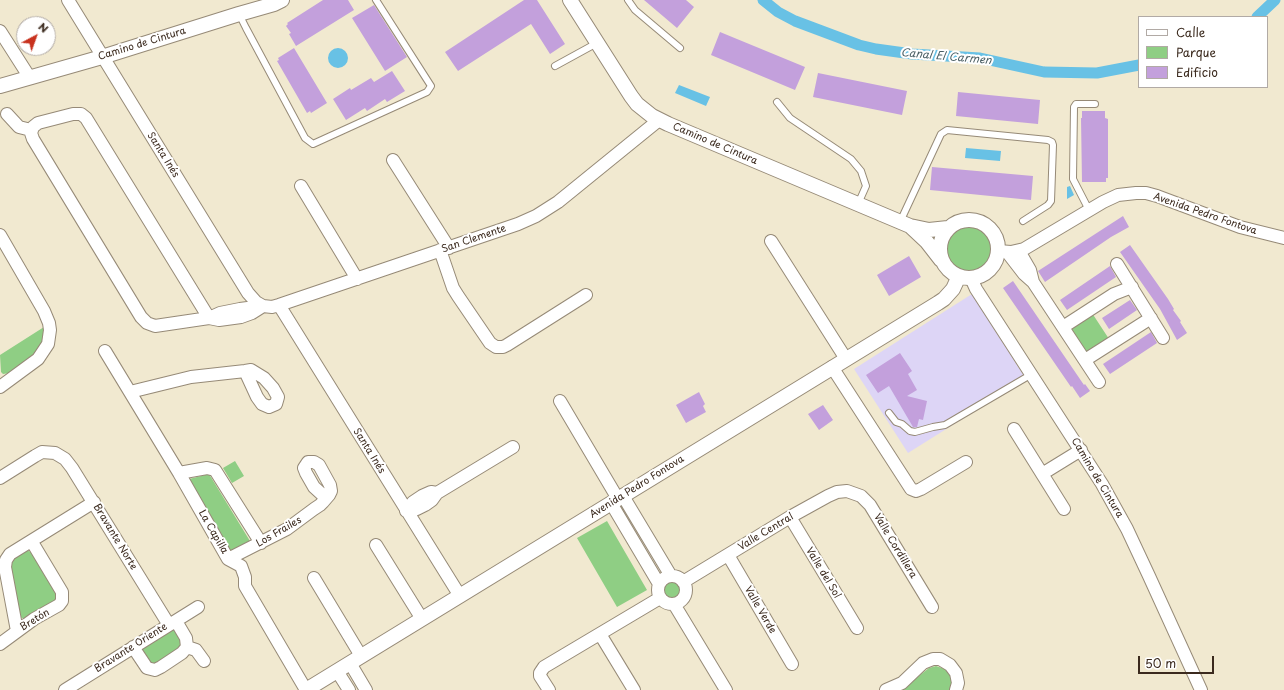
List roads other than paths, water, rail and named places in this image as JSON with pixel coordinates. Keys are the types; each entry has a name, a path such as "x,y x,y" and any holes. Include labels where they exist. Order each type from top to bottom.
{"street":[{"name":"Santa Inés","path":"68,0 248,292 256,302 263,306"},
{"name":"Camino de Cintura","path":"0,86 102,57 274,4 282,0"},
{"name":"Camino de Cintura","path":"570,0 637,104 659,120 905,224 929,230 948,228"},
{"path":"0,31 30,78"},
{"path":"8,114 15,125 19,128 31,130"},
{"path":"31,130 38,123 73,114 81,114 86,118 209,318"},
{"name":"San Clemente","path":"263,306 272,307 279,305 518,224 547,209 659,120"},
{"path":"31,130 33,139 144,320 150,325 155,326 209,318 219,320 241,317 252,313 263,306"},
{"path":"393,160 445,249 458,296 490,342 496,346 503,347 586,295"},
{"path":"301,186 357,279"},
{"name":"Avenida Pedro Fontova","path":"1008,252 1031,246 1089,210 1118,195 1136,193 1146,193 1240,227 1284,238"},
{"path":"1008,252 994,263 991,268 978,276 965,277 949,270 942,260 940,254 941,240 948,228 957,222 967,220 982,223 991,230 998,246 1008,252 1020,271 1033,282 1099,382"},
{"name":"Camino de Cintura","path":"905,224 927,242 942,260"},
{"path":"0,235 47,317 50,330 48,344 38,358 1,383"},
{"path":"771,241 846,359"},
{"path":"1117,264 1164,338"},
{"name":"Camino de Cintura","path":"965,277 976,289 1102,484 1127,529 1201,690"},
{"name":"Avenida Pedro Fontova","path":"306,690 944,299 965,277"},
{"path":"1063,327 1114,294 1132,287"},
{"name":"Santa Inés","path":"279,305 460,596"},
{"path":"1085,360 1151,318"},
{"name":"La Capilla","path":"105,350 179,473 228,559 241,566 245,577 245,586 306,690"},
{"path":"832,367 911,489 916,491 921,489 966,462"},
{"path":"130,392 191,377 245,371"},
{"path":"560,401 617,499 659,584 658,592 660,598 666,603 674,604 681,600 685,594 685,586 683,582 678,578 671,576 617,499"},
{"path":"1014,430 1064,509"},
{"path":"406,510 417,509 426,504 434,498 437,493 514,447"},
{"path":"1042,474 1081,450"},
{"name":"Bravante Norte","path":"0,478 38,454 46,452 55,453 69,463 172,623 186,638 187,647"},
{"path":"179,473 207,468 216,470 261,543"},
{"name":"Valle Central","path":"683,582 790,517 833,494 842,491 852,492"},
{"name":"Valle Cordillera","path":"852,492 861,496 870,505 932,607"},
{"name":"Los Frailes","path":"228,559 261,543 296,523 326,498"},
{"name":"Bretón","path":"32,542 62,592 63,598 59,605 17,631 5,563 10,554 32,542 94,502"},
{"name":"Valle del Sol","path":"790,517 857,628"},
{"path":"376,545 422,619"},
{"name":"Valle Verde","path":"728,555 792,664"},
{"path":"659,584 664,579 671,576"},
{"path":"314,578 356,660 364,686 349,690 337,671"},
{"path":"549,690 540,676 542,669 660,598"},
{"path":"674,604 726,690"},
{"name":"Bravante Oriente","path":"69,689 198,607"},
{"path":"0,644 17,631"},
{"path":"600,634 634,690"},
{"path":"133,647 147,668 155,670 182,653 187,647 196,650 204,661"},
{"path":"886,690 902,683 916,668 923,663 933,659 940,659 950,665 956,673 958,683 956,690"}],"lane":[{"path":"239,14 305,138 313,144 427,92 431,86 376,0"},
{"path":"628,0 635,10 680,48"},
{"path":"555,66 597,43"},
{"path":"777,102 790,118 851,159 861,171 866,186 858,204"},
{"path":"1089,210 1073,179 1074,107 1076,104 1095,104"},
{"path":"905,224 941,134 947,130 1048,140 1052,142 1050,201 1048,205 1023,221"},
{"path":"890,413 896,422 902,424 910,431 915,432 945,425 1032,374"}],"water":[{"path":"338,48 345,51 348,58 345,65 338,68 331,65 328,58 331,51"},
{"path":"679,85 710,97 706,106 675,93"},
{"path":"966,148 1001,151 1000,161 965,158"},
{"path":"1070,186 1074,195 1067,199 1067,187"}],"waterway":[{"name":"Canal El Carmen","path":"763,0 778,12 795,21 859,45 876,49 912,54 980,58 1044,72 1097,73 1138,65"},
{"name":"Canal El Carmen","path":"1258,16 1275,0"}]}
